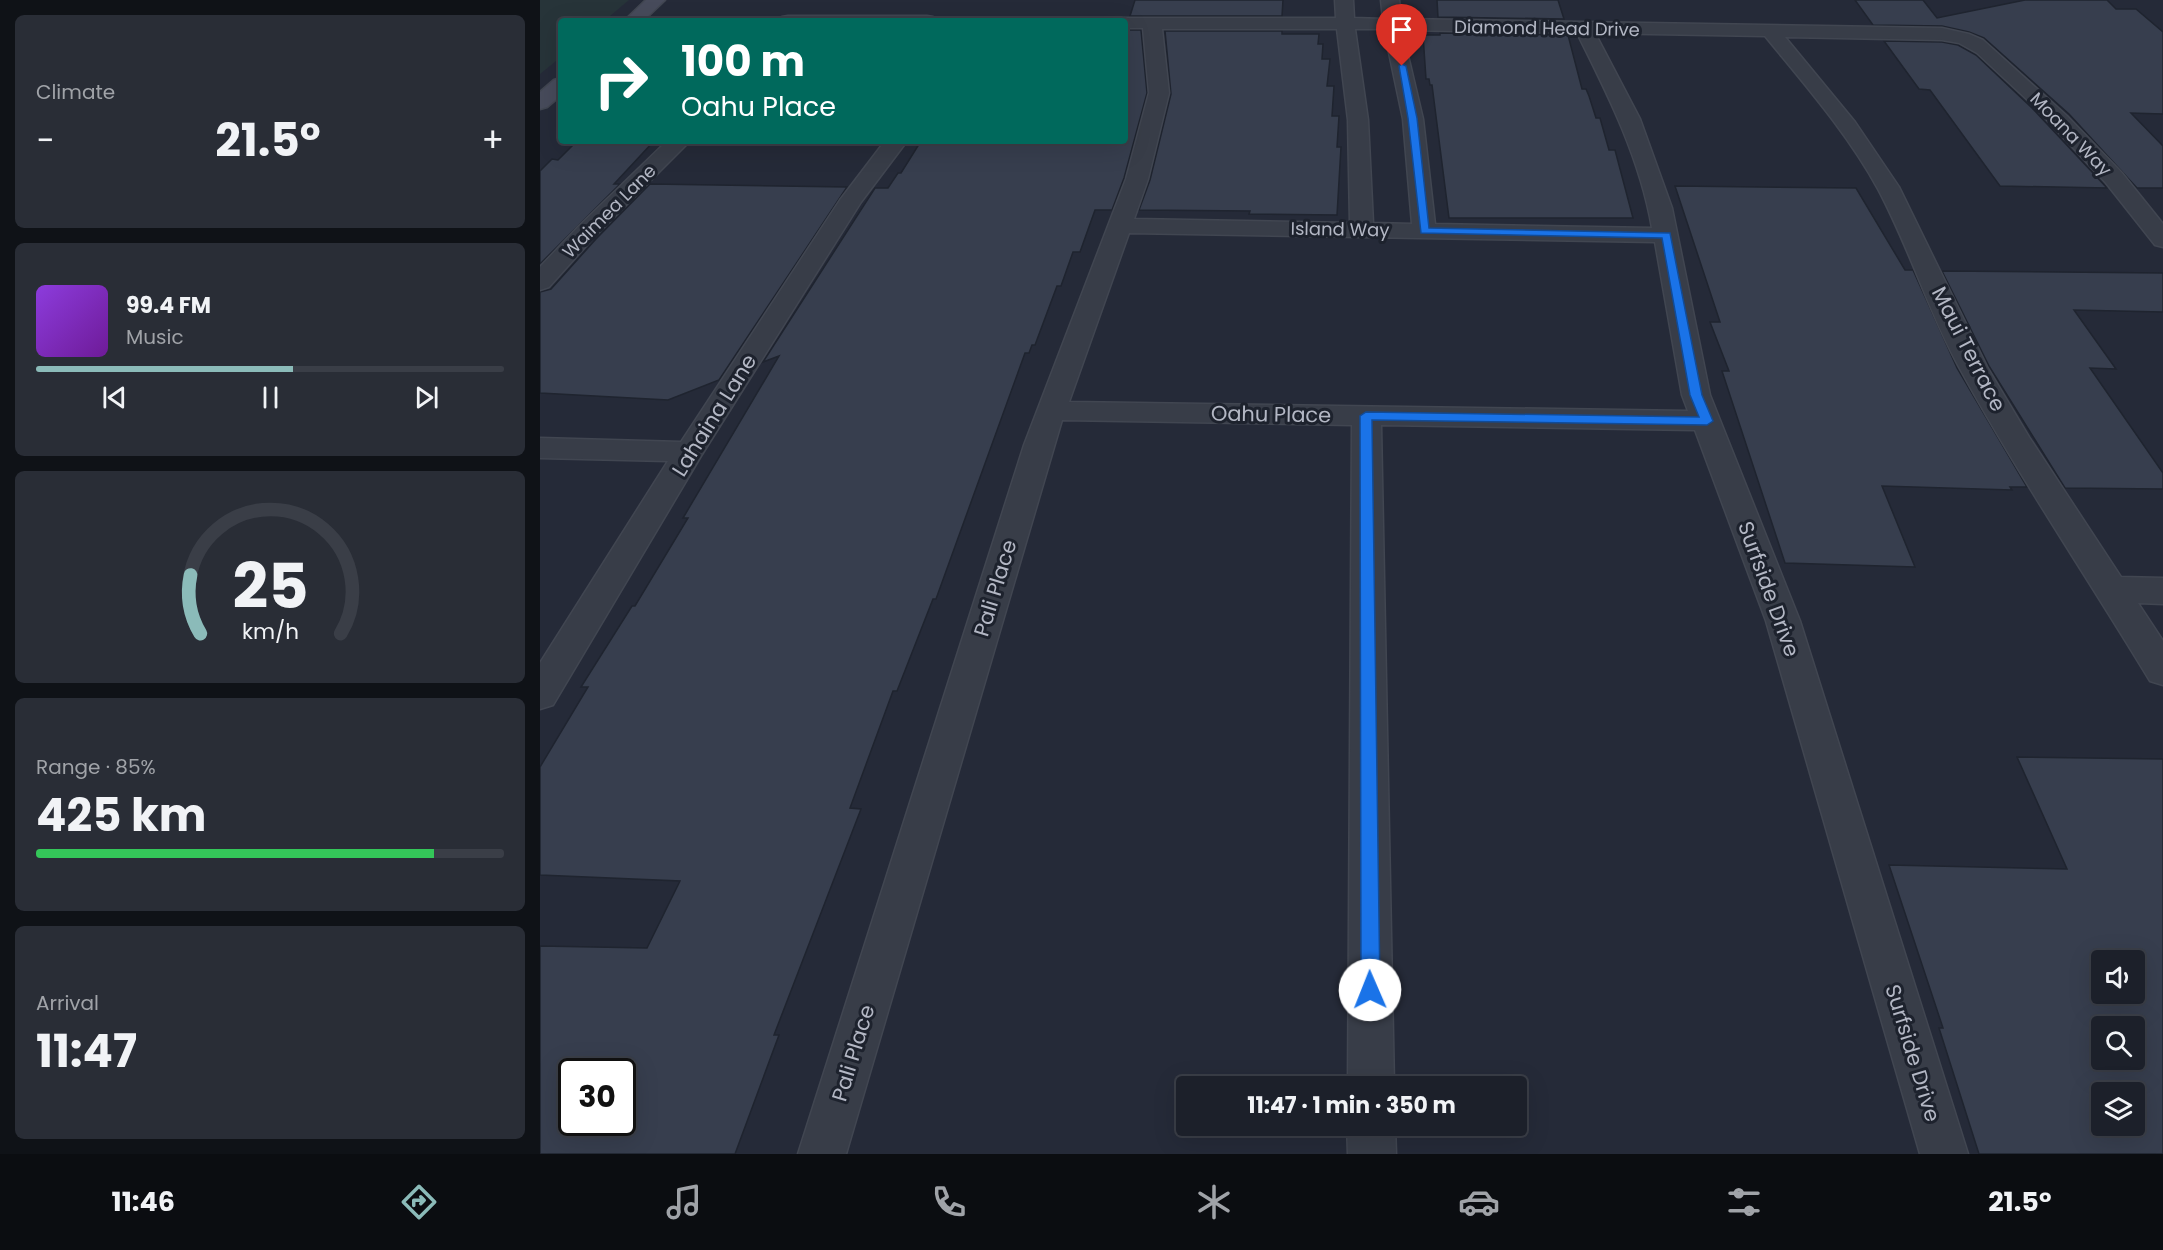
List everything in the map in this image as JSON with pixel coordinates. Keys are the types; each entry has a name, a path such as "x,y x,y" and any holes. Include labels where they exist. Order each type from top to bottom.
{"street":[{"path":"636,18 656,0"},
{"path":"1344,0 1358,120 1362,230"},
{"path":"1390,0 1392,24 1413,118 1424,231"},
{"name":"Diamond Head Drive","path":"1138,23 1392,24 1942,34 1968,40"},
{"name":"Pali Place","path":"822,1154 1051,411 1137,179 1159,93 1138,23"},
{"name":"Surfside Drive","path":"1584,29 1630,119 1660,208 1696,395 1783,621 1944,1154"},
{"name":"Maui Terrace","path":"1771,32 1833,107 1887,186 1914,238 1972,366 2068,523 2163,671"},
{"name":"Moana Way","path":"1968,40 1993,57 2052,112 2116,181 2163,240"},
{"path":"540,103 558,87"},
{"name":"Waimea Lane","path":"540,282 586,232 676,144"},
{"name":"Lahaina Lane","path":"540,694 689,453 850,200 894,144"},
{"name":"Island Way","path":"1121,226 1666,235"},
{"name":"Oahu Place","path":"1051,411 1707,421"},
{"path":"1366,416 1371,1076"},
{"path":"540,448 689,453"},
{"path":"2113,590 2163,591"},
{"path":"1371,1136 1372,1154"}],"shaded area":[{"path":"540,0 629,0 608,18 558,18 558,59 540,74"}],"building":[{"path":"1135,0 1283,0 1282,16 1130,16"},
{"path":"1437,0 1558,0 1564,19 1438,17"},
{"path":"1855,0 1923,0 1937,18 2025,0 2107,0 2116,9 2136,9 2163,32 2163,114 2131,113 2163,146 2163,188 2137,188 2069,114 1984,38 1942,26 1873,25"},
{"path":"1128,30 1141,30 1147,93 1124,178 1112,210 1095,210 1080,252 1073,252 1061,286 1057,286 1035,345 1032,345 1029,353 1025,353 936,599 933,599 897,691 893,691 850,808 861,809 774,1035 779,1035 735,1154 540,1154 540,946 647,948 680,881 540,875 540,767 588,687 581,687 632,606 635,606 688,518 683,518 779,356 763,362 875,188 888,188 898,173 901,173 919,144 1128,144"},
{"path":"1165,31 1282,31 1282,34 1319,34 1318,44 1323,44 1322,59 1330,59 1327,86 1334,86 1332,116 1339,116 1337,147 1341,147 1337,215 1249,214 1250,211 1139,210 1150,180 1171,94"},
{"path":"1440,33 1568,35 1582,89 1586,89 1596,118 1600,118 1609,150 1615,150 1633,218 1449,218 1432,85 1429,79 1426,79 1423,35 1440,35"},
{"path":"1884,41 1942,42 1958,45 1976,55 2032,108 2107,188 2000,186 1930,90 1919,89"},
{"path":"574,144 651,144 614,184 620,184 540,264 540,171 552,159 558,160"},
{"path":"650,184 847,187 719,380 668,400 540,393 540,292 551,289"},
{"path":"1675,186 1856,188 1905,270 1913,270 1957,368 2027,487 2010,487 2012,490 1882,486 1915,567 1785,563 1722,371 1729,371 1710,322 1720,322"},
{"path":"1942,271 2163,273 2163,312 2074,310 2116,369 2090,368 2163,473 2163,489 2065,488 1989,366"},
{"path":"2017,757 2163,759 2163,1154 1979,1154 1939,1028 1943,1028 1889,865 2067,869"}],"route":[{"path":"1370,990 1366,416 1707,421 1696,395 1666,235 1424,231 1413,118 1402,66"}]}
